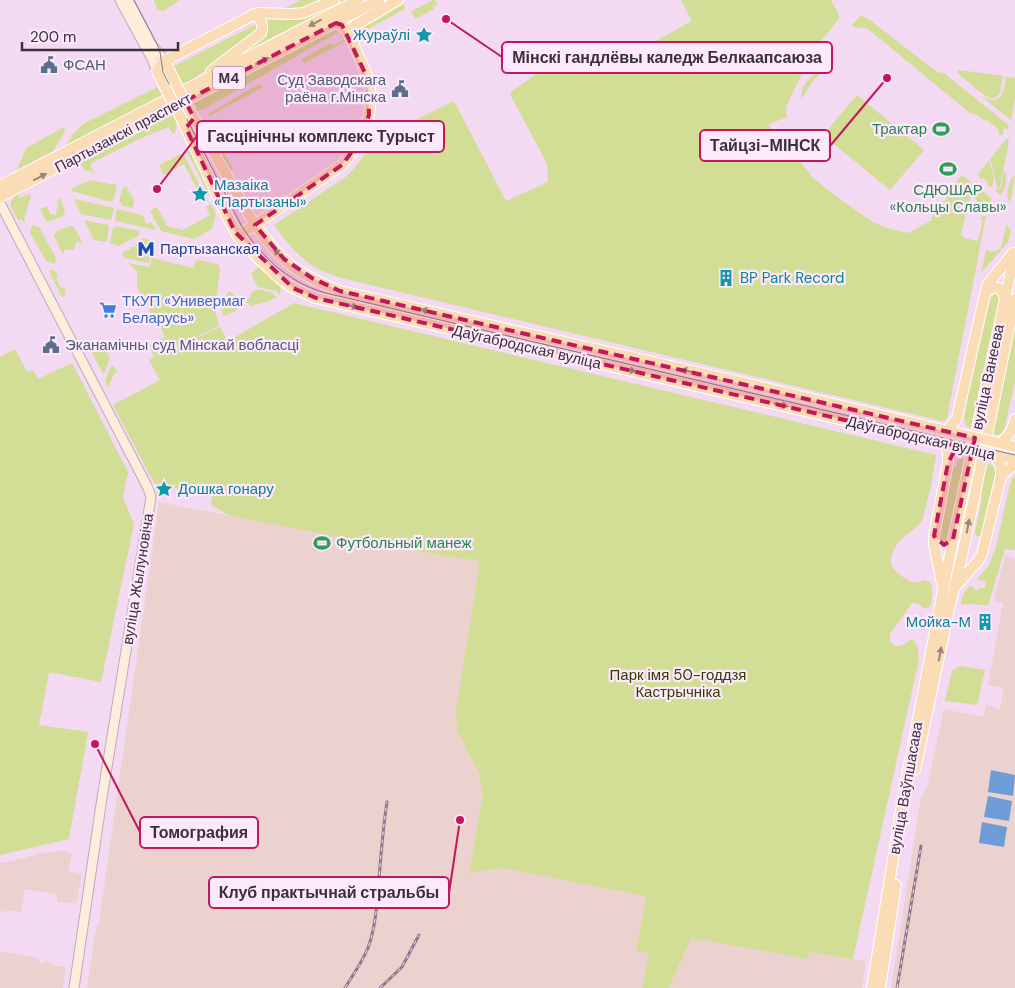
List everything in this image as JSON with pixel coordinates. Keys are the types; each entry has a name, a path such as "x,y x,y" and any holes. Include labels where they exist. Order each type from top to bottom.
{"main road":[{"path":"157,71 165,61 257,14 303,13 334,0"},
{"name":"Партызанскі праспект","path":"0,186 358,0"},
{"name":"Партызанскі праспект","path":"0,197 379,0"},
{"path":"349,36 354,26 398,0"},
{"path":"190,88 261,33 263,27 257,14"},
{"path":"238,236 335,170 348,159 360,141 369,115 371,99 368,80 349,36 342,25 336,22"},
{"name":"Даўгабродская вуліца","path":"165,61 193,116 255,225 274,250 294,268 327,286 340,291 1015,447"},
{"name":"Даўгабродская вуліца","path":"157,71 238,236 258,258 292,288 316,298 1015,460"},
{"path":"184,124 193,116"},
{"path":"966,436 960,430 957,418 985,294 988,284 1015,251"},
{"name":"вуліца Ванеева","path":"948,590 964,546 1012,300 1015,251"},
{"path":"985,294 990,288 998,288 1012,300"},
{"name":"вуліца Ванеева","path":"948,614 948,590 953,539 1012,300"},
{"path":"946,431 957,418"},
{"path":"999,444 1008,437 1014,427"},
{"path":"943,442 948,452 948,463 934,544 948,590 978,561 982,554 1001,476 1001,465 992,454"},
{"path":"948,463 954,452 963,447"},
{"path":"1001,476 1015,464"},
{"path":"934,536 944,546 953,539"},
{"path":"964,546 966,555 970,558 978,557 982,554"},
{"name":"вуліца Ваўпшасава","path":"872,988 905,786 948,590"},
{"name":"вуліца Ваўпшасава","path":"880,988 911,787 948,614"}],"street":[{"path":"120,0 157,71"},
{"path":"128,0 151,44 165,61"},
{"name":"вуліца Жылуновіча","path":"0,203 121,434 149,489 151,498 102,798 74,988"}],"highlighted area":[{"path":"336,23 342,25 368,79 369,115 360,141 342,165 255,225 284,259 312,278 340,291 975,438 953,539 944,545 934,536 948,463 957,446 316,298 293,288 235,232 186,128 194,118 185,101"}],"shaded area":[{"path":"159,502 397,548 479,561 457,730 479,773 483,793 469,873 501,868 646,896 636,950 649,953 642,988 87,988 95,933 99,922"},
{"path":"1005,556 1015,559 1015,988 891,988 921,797 927,787 944,709 983,717 986,704 1000,709 1004,688 988,685 1003,603 994,601"},
{"path":"64,851 72,854 68,871 82,874 76,903 57,902 57,895 25,889 21,912 0,912 0,863 41,853"},
{"path":"691,938 807,959 809,952 866,961 862,988 669,988"},
{"path":"0,951 39,958 39,963 44,963 45,961 52,962 52,965 66,967 63,988 0,988"}],"green space":[{"path":"154,0 180,0 164,11 157,10"},
{"path":"301,0 330,0 315,7 279,11"},
{"path":"342,0 351,0 234,59 265,20 313,14"},
{"path":"435,0 437,5 433,7 434,9 415,19 411,11"},
{"path":"681,0 831,0 839,15 839,19 812,52 786,107 787,117 769,124 773,135 788,132 792,151 813,178 873,222 886,228 908,233 932,220 931,218 947,198 946,195 961,176 972,183 961,235 964,238 978,241 983,220 979,219 986,216 947,418 945,420 942,421 337,277 315,267 301,257 274,225 347,176 368,150 383,122 403,126 454,101 506,201 546,183 548,180 547,164 510,94 511,92 574,47 595,63 628,56 692,21"},
{"path":"402,3 405,9 353,37 355,30 394,4"},
{"path":"861,15 937,72 944,73 1007,124 1009,126 1008,129 1004,128 1002,136 998,133 999,130 987,120 985,121 979,116 970,113 868,29 852,25"},
{"path":"258,23 259,27 254,35 184,86 174,66"},
{"path":"340,26 348,40 304,63 302,62 302,59 330,43 334,45 343,40 339,32 204,109 195,110 197,108 192,102"},
{"path":"959,70 1003,76 1000,93 994,98 987,97 957,72"},
{"path":"817,72 821,73 812,82 802,99 803,88"},
{"path":"1006,77 1015,78 1015,99 1011,120 981,96 993,100 1000,97"},
{"path":"259,84 263,87 210,116 207,115 209,113"},
{"path":"157,87 163,97 63,149 83,124"},
{"path":"857,95 924,150 890,190 823,135"},
{"path":"172,113 177,122 175,134 172,133 169,127 129,144 90,164 95,174 92,171 85,171 79,162"},
{"path":"64,127 65,131 53,151 17,170 26,148"},
{"path":"214,137 233,169 230,171 212,139"},
{"path":"1006,139 1009,140 1000,187 996,188 990,159"},
{"path":"192,150 212,194 209,195 187,152"},
{"path":"183,153 208,201 204,203 184,164 164,175 159,165"},
{"path":"989,160 994,179 992,187 987,185 988,183 983,178 981,180 978,174"},
{"path":"1004,170 1006,183 1000,195 996,189 1001,188"},
{"path":"1013,176 1015,176 1010,204 1008,201 1008,190"},
{"path":"90,180 117,185 113,201 72,191 71,189"},
{"path":"126,186 134,200 133,208 121,205 119,202 122,189"},
{"path":"978,187 991,198 989,210 981,208 974,197"},
{"path":"27,190 18,196 20,198 29,194 31,196 24,219 26,225 21,219 19,220 23,229 11,204 15,196"},
{"path":"60,198 65,211 64,215 51,221 46,221 40,209 47,206 50,214 56,215 57,200"},
{"path":"74,199 114,208 111,220 81,214"},
{"path":"211,204 216,214 212,229 194,239 161,231 150,211 157,207 167,226 183,230 210,215 206,207"},
{"path":"117,209 142,215 147,224 151,222 156,230 115,221"},
{"path":"84,220 108,225 107,240 105,242 94,240"},
{"path":"32,225 39,227 56,258 55,264 46,261 30,233"},
{"path":"1007,225 1011,230 1008,242 981,273 986,250 995,252 1001,248"},
{"path":"69,226 74,227 83,243 76,242 74,250 65,249 63,255 54,236 57,231"},
{"path":"115,226 140,231 138,236 118,246 110,243"},
{"path":"142,238 154,241 149,263 125,258 122,254 126,250 130,250 131,247 135,247 136,244 140,244"},
{"path":"152,258 193,268 196,261 199,260 218,264 220,269 215,309 219,326 154,357 149,345 165,337 156,318 150,313 149,307 137,288 137,271 128,263 150,267"},
{"path":"259,266 271,275 280,286 280,295 277,291 258,287 251,274"},
{"path":"50,270 55,271 58,276 56,278 61,288 63,287 66,292 64,293 66,295 62,297"},
{"path":"258,289 272,293 277,297 251,306 246,302 252,292"},
{"path":"229,291 238,298 237,309 224,316 222,308 226,306 226,296"},
{"path":"995,292 1001,299 974,428 970,428 966,426 964,416 988,297"},
{"name":"Парк імя 50-годдзя Кастрычніка","path":"294,303 936,455 931,486 922,521 901,540 891,558 893,568 906,579 911,582 925,580 931,583 932,598 930,607 924,608 919,604 912,603 890,634 890,641 894,646 901,646 912,639 917,645 919,659 853,959 809,952 807,959 691,938 669,988 642,988 649,953 636,951 646,896 501,868 469,873 483,793 479,773 457,730 456,711 479,561 397,548 231,516 211,505 212,493 172,488 154,483 113,405 160,380 149,360 220,327 228,341"},
{"path":"1015,322 1015,382 1003,433 998,435 991,434"},
{"path":"103,345 110,358 104,375 91,351"},
{"path":"15,349 27,372 33,370 38,379 72,363 128,472 123,497 134,524 101,682 49,672 39,725 88,732 69,839 0,855 0,357"},
{"path":"113,365 117,371 108,388 105,381"},
{"path":"958,460 967,460 950,539 946,542 941,541 938,537 953,467 956,467"},
{"path":"986,464 992,465 996,471 981,536 976,536 975,532 982,499 979,495"},
{"path":"1015,476 1015,550 1005,549 988,605 961,605 962,597 969,586 977,591 979,588 985,588 986,581 976,580 989,565 996,547 1010,484"},
{"path":"960,666 985,670 977,705 945,701 952,671"}],"water":[{"path":"991,770 1015,775 1013,796 988,792"},
{"path":"988,796 1012,801 1009,821 984,817"},
{"path":"982,822 1007,827 1004,847 979,843"}],"tram line":[{"path":"134,0 157,44 163,72 241,225 268,259 290,277 303,284 330,294 1015,455"}],"railway":[{"path":"345,988 366,953 373,931 387,802"},
{"path":"897,988 921,846"},
{"path":"380,988 402,967 419,935"}],"place":[{"name":"Мінскі гандлёвы каледж Белкаапсаюза","path":"446,19"},
{"name":"Жураўлі","path":"424,35"},
{"name":"ФСАН","path":"49,65"},
{"name":"Тайцзі-МІНСК","path":"887,78"},
{"name":"Суд Заводскага раёна г.Мінска","path":"400,89"},
{"name":"Трактар","path":"941,129"},
{"name":"СДЮШАР «Кольцы Славы»","path":"948,169"},
{"name":"Гасцінічны комплекс Турыст","path":"157,189"},
{"name":"Мазаіка «Партызаны»","path":"200,194"},
{"name":"Партызанская","path":"146,249"},
{"name":"BP Park Record","path":"726,278"},
{"name":"ТКУП «Универмаг Беларусь»","path":"108,310"},
{"name":"Эканамічны суд Мінскай вобласці","path":"51,345"},
{"name":"Дошка гонару","path":"164,489"},
{"name":"Футбольный манеж","path":"322,543"},
{"name":"Мойка-М","path":"985,622"},
{"name":"Томография","path":"95,744"},
{"name":"Клуб практычнай стральбы","path":"460,820"}]}
